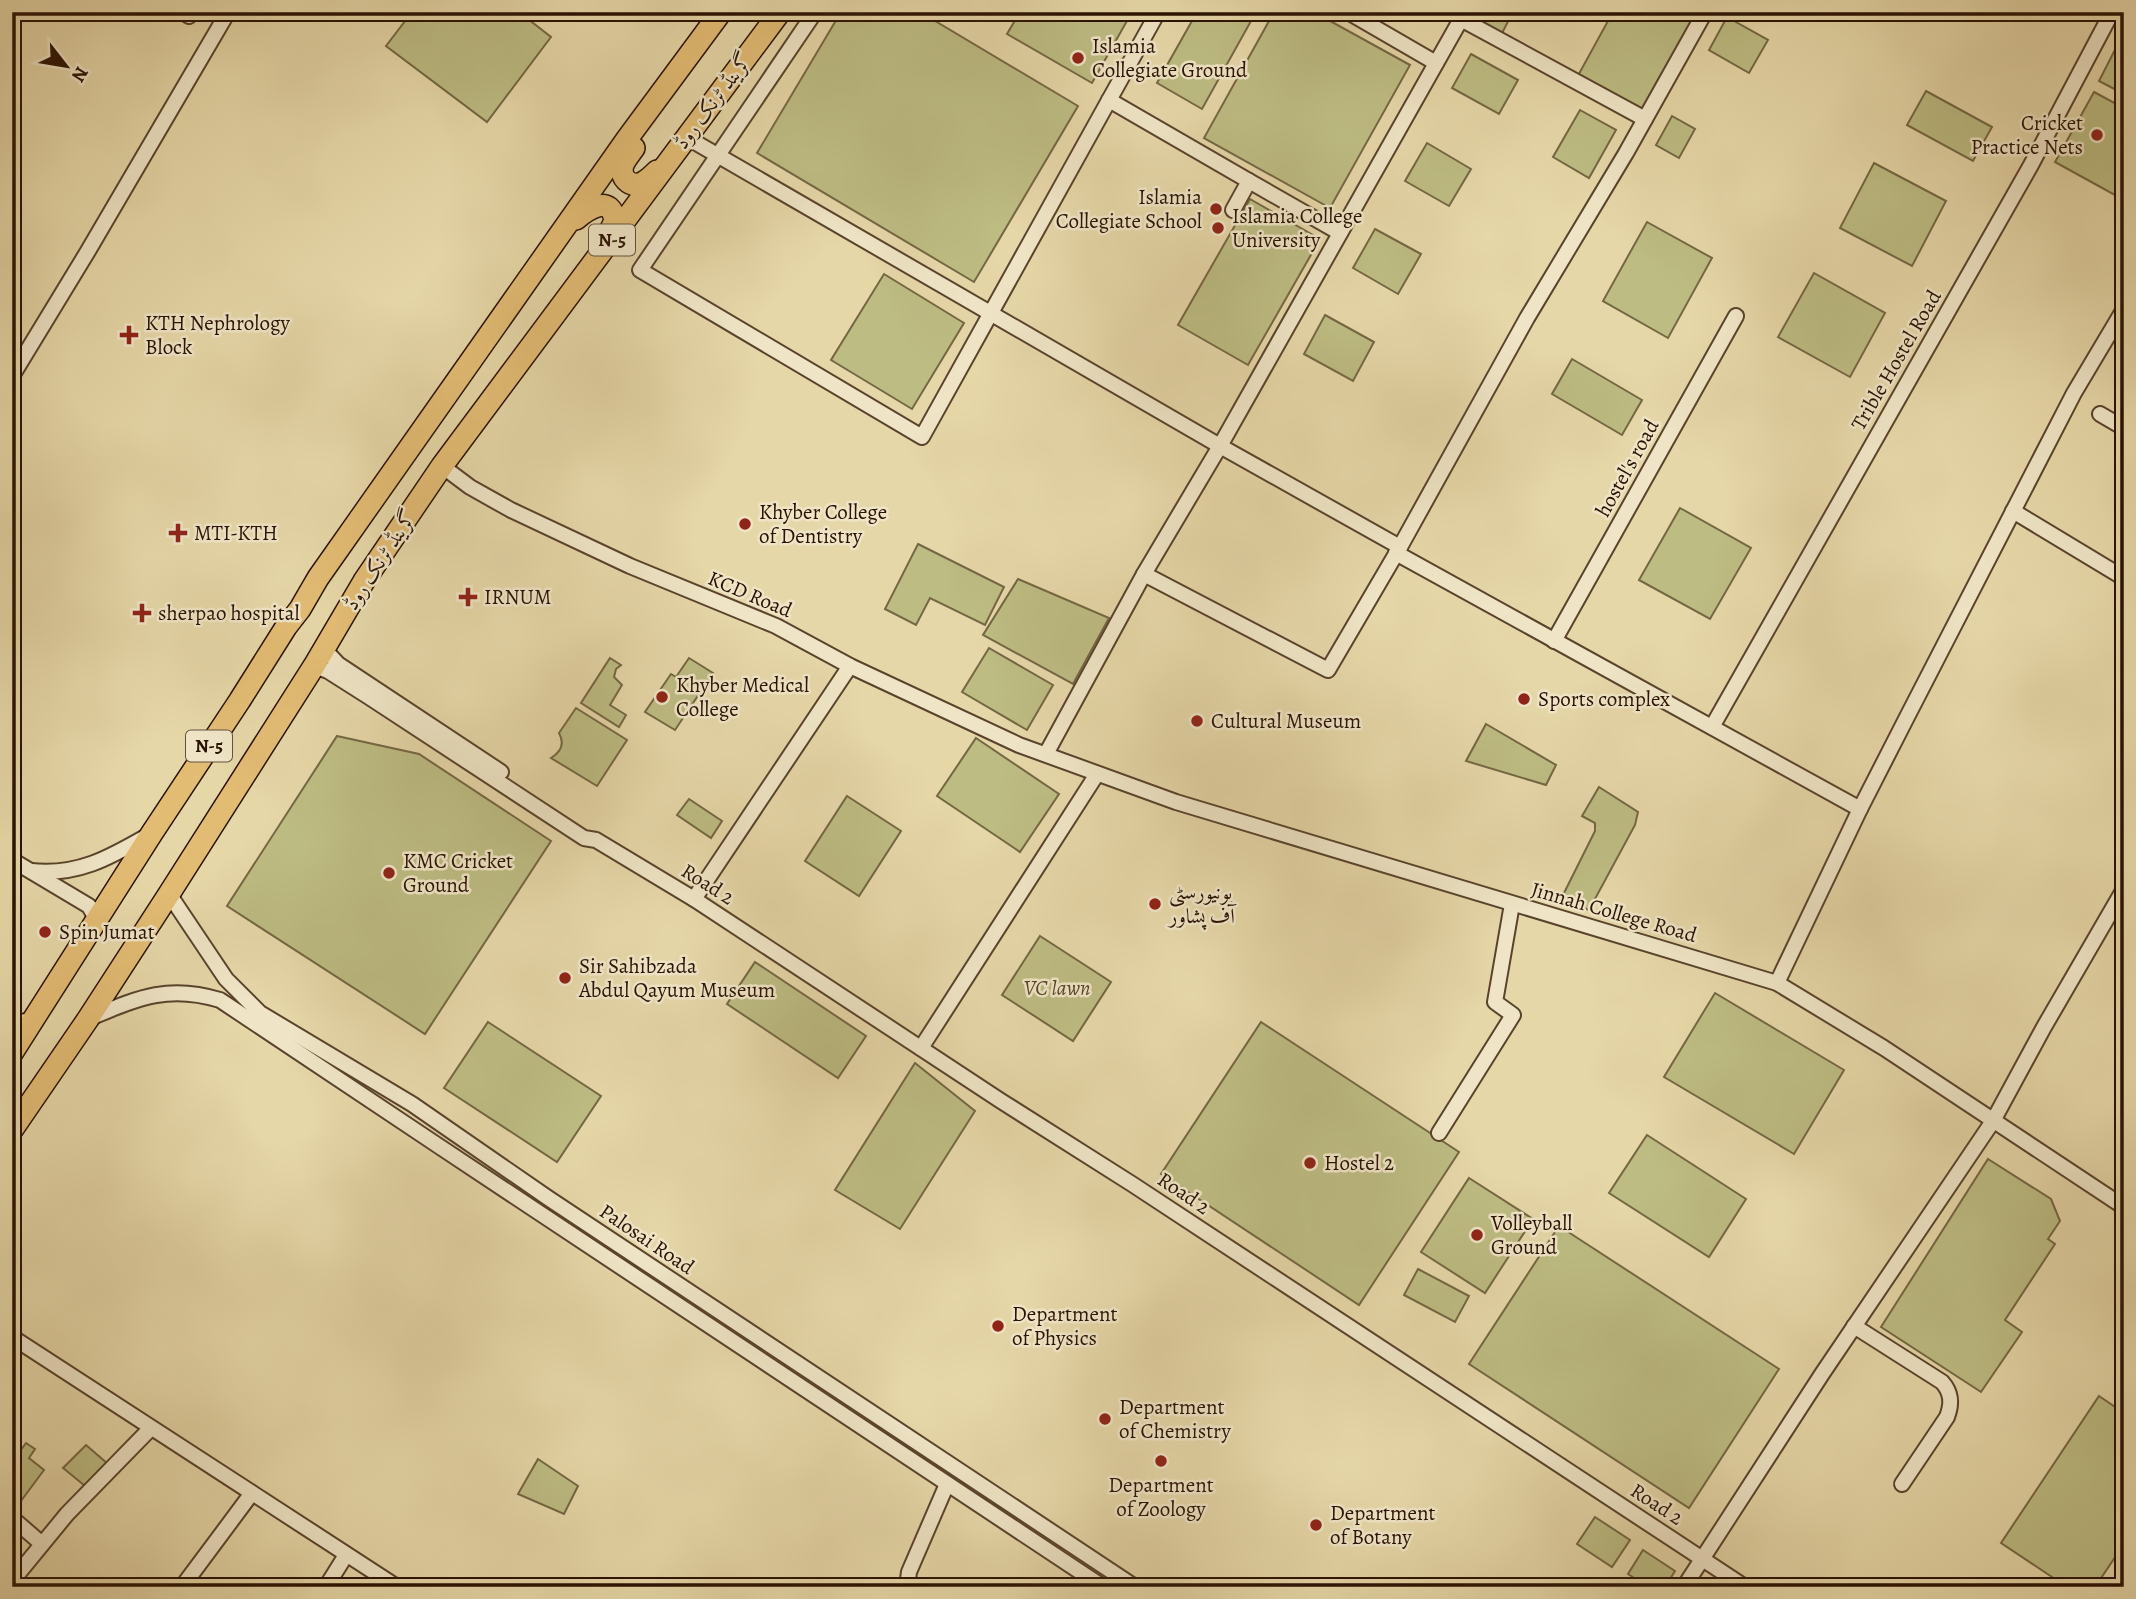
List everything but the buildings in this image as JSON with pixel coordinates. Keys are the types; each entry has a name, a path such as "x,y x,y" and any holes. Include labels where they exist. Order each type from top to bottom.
{"highway":[{"name":"گرینڈ ٹرنک روڈ","path":"12,1053 318,578 721,12"},
{"name":"گرینڈ ٹرنک روڈ","path":"12,1130 169,894 364,581 442,466 780,12"},
{"path":"680,66 666,99 622,166 623,175 631,183 644,183 685,139"},
{"path":"542,261 562,233 588,209 599,205 611,210 615,221 594,264"}],"street":[{"path":"12,376 228,12"},
{"path":"816,12 640,270 922,437 1158,12"},
{"path":"1348,12 1436,63"},
{"path":"1144,574 1328,670 1527,318 1705,12"},
{"name":"Trible Hostel Road","path":"1712,727 2031,165 2112,12"},
{"path":"1046,754 1144,574 1220,446 1463,15 1645,119"},
{"path":"1109,100 1340,233"},
{"path":"685,139 990,312 1554,641 1860,810"},
{"path":"1233,210 1248,181"},
{"path":"1777,983 1860,810 2013,511 2074,393 2124,309"},
{"name":"hostel's road","path":"1554,641 1736,316"},
{"path":"2100,414 2124,428"},
{"name":"KCD Road","path":"442,466 470,487 511,510 630,566 776,626 850,666 1018,745 1046,754"},
{"path":"2013,511 2124,578"},
{"name":"Road 2","path":"319,657 338,664 589,830 596,839 1132,1184 1745,1587"},
{"path":"694,900 850,666"},
{"name":"Jinnah College Road","path":"1046,754 1176,802 1777,983 1884,1048 2124,1207"},
{"path":"920,1048 1097,774"},
{"path":"31,871 58,873 83,868 115,855 152,833"},
{"path":"12,860 89,906 95,923"},
{"path":"1684,1587 1854,1326 1993,1121 2124,889"},
{"name":"Palosai Road","path":"169,894 226,979 288,1039 412,1104 559,1206 1135,1587"},
{"path":"1439,1133 1513,1015 1495,1002 1512,904"},
{"path":"88,1019 154,995 197,993 220,1000 288,1039 1103,1587"},
{"path":"12,1026 33,1020"},
{"path":"1854,1326 1942,1382 1950,1395 1947,1417 1902,1484"},
{"path":"12,1337 397,1587"},
{"path":"12,1581 67,1514 151,1428"},
{"path":"907,1587 909,1572 947,1484"},
{"path":"182,1587 252,1493"},
{"path":"1001,1520 1011,1505"},
{"path":"12,1518 42,1544"},
{"path":"326,1587 346,1555"}],"green space":[{"path":"412,12 519,12 551,37 487,122 386,46"},
{"path":"841,12 920,12 1078,106 974,282 757,153"},
{"name":"Islamia Collegiate Ground","path":"1020,12 1132,12 1092,83 1007,34"},
{"path":"1197,12 1256,12 1202,109 1157,83"},
{"path":"1274,12 1314,12 1410,65 1330,208 1204,138"},
{"path":"1465,12 1513,12 1499,39"},
{"path":"1591,12 1705,12 1645,119 1575,81 1608,21"},
{"path":"1727,17 1768,40 1749,73 1709,50"},
{"path":"2124,32 2124,94 2099,81"},
{"path":"1471,54 1518,80 1499,114 1452,88"},
{"path":"1926,91 1992,127 1973,161 1907,125"},
{"name":"Cricket Practice Nets","path":"2094,92 2124,108 2124,200 2055,162"},
{"path":"1580,110 1616,130 1589,178 1553,157"},
{"path":"1672,116 1695,129 1679,158 1656,145"},
{"path":"1427,143 1471,169 1449,206 1405,181"},
{"path":"1874,163 1946,201 1912,266 1840,228"},
{"path":"1250,199 1320,239 1248,365 1178,325"},
{"path":"1647,222 1712,258 1668,338 1603,301"},
{"path":"1375,229 1421,254 1398,294 1353,268"},
{"path":"1814,273 1885,313 1850,377 1778,337"},
{"path":"884,274 964,323 912,409 831,360"},
{"path":"1325,315 1374,342 1353,381 1304,354"},
{"path":"1572,359 1642,400 1622,435 1552,394"},
{"path":"1680,508 1751,548 1710,619 1639,580"},
{"path":"918,544 1004,587 985,625 930,598 916,625 885,609"},
{"path":"1018,579 1109,618 1073,684 983,635"},
{"path":"989,648 1053,685 1027,730 962,692"},
{"path":"610,658 621,665 616,669 614,677 622,685 610,705 626,715 619,727 581,703"},
{"path":"689,658 713,673 675,730 645,712 671,674 676,677"},
{"path":"576,708 627,740 597,786 551,758 561,747 559,733"},
{"path":"1486,724 1556,765 1546,785 1466,761"},
{"name":"KMC Cricket Ground","path":"337,736 419,754 551,841 425,1034 227,906"},
{"path":"976,738 1059,794 1020,852 937,796"},
{"path":"1599,787 1638,812 1635,825 1589,910 1561,899 1595,831 1595,823 1582,816"},
{"path":"847,796 901,831 859,896 805,861"},
{"path":"689,799 722,821 711,838 677,815"},
{"name":"VC lawn","path":"1040,936 1111,982 1073,1041 1002,995"},
{"path":"755,962 866,1036 838,1078 727,1004"},
{"path":"1715,993 1844,1070 1794,1154 1664,1077"},
{"path":"488,1022 601,1096 557,1162 444,1088"},
{"name":"Hostel 2","path":"1261,1022 1459,1152 1359,1305 1161,1174"},
{"path":"915,1063 975,1111 900,1229 835,1190"},
{"path":"1647,1135 1746,1199 1709,1257 1609,1193"},
{"path":"1988,1159 2051,1199 2060,1221 2048,1239 2055,1244 2005,1320 2022,1332 1981,1392 1881,1327"},
{"name":"Volleyball Ground","path":"1469,1178 1533,1219 1485,1293 1421,1252"},
{"path":"1559,1226 1779,1369 1689,1508 1469,1364"},
{"path":"1418,1269 1469,1296 1455,1322 1404,1295"},
{"path":"2099,1396 2124,1413 2124,1544 2095,1587 2067,1587 2001,1543"},
{"path":"26,1443 35,1449 29,1458 44,1470 12,1513 12,1462"},
{"path":"86,1445 108,1464 85,1486 63,1468"},
{"path":"538,1459 578,1486 564,1514 518,1494"},
{"path":"1595,1517 1630,1540 1612,1567 1577,1544"},
{"path":"1643,1550 1675,1571 1665,1587 1648,1587 1628,1574"}],"place":[{"name":"Islamia Collegiate Ground","path":"1078,58"},
{"name":"Cricket Practice Nets","path":"2097,135"},
{"name":"Islamia Collegiate School","path":"1216,209"},
{"name":"Islamia College University","path":"1218,228"},
{"name":"KTH Nephrology Block","path":"129,335"},
{"name":"Khyber College of Dentistry","path":"745,524"},
{"name":"MTI-KTH","path":"178,533"},
{"name":"IRNUM","path":"468,597"},
{"name":"sherpao hospital","path":"142,613"},
{"name":"Khyber Medical College","path":"662,697"},
{"name":"Sports complex","path":"1524,699"},
{"name":"Cultural Museum","path":"1197,721"},
{"name":"KMC Cricket Ground","path":"389,873"},
{"name":"یونیورسٹی آف پشاور","path":"1155,904"},
{"name":"Spin Jumat","path":"45,932"},
{"name":"Sir Sahibzada Abdul Qayum Museum","path":"565,978"},
{"name":"Hostel 2","path":"1310,1163"},
{"name":"Volleyball Ground","path":"1477,1235"},
{"name":"Department of Physics","path":"998,1326"},
{"name":"Department of Chemistry","path":"1105,1419"},
{"name":"Department of Zoology","path":"1161,1461"},
{"name":"Department of Botany","path":"1316,1525"}]}
